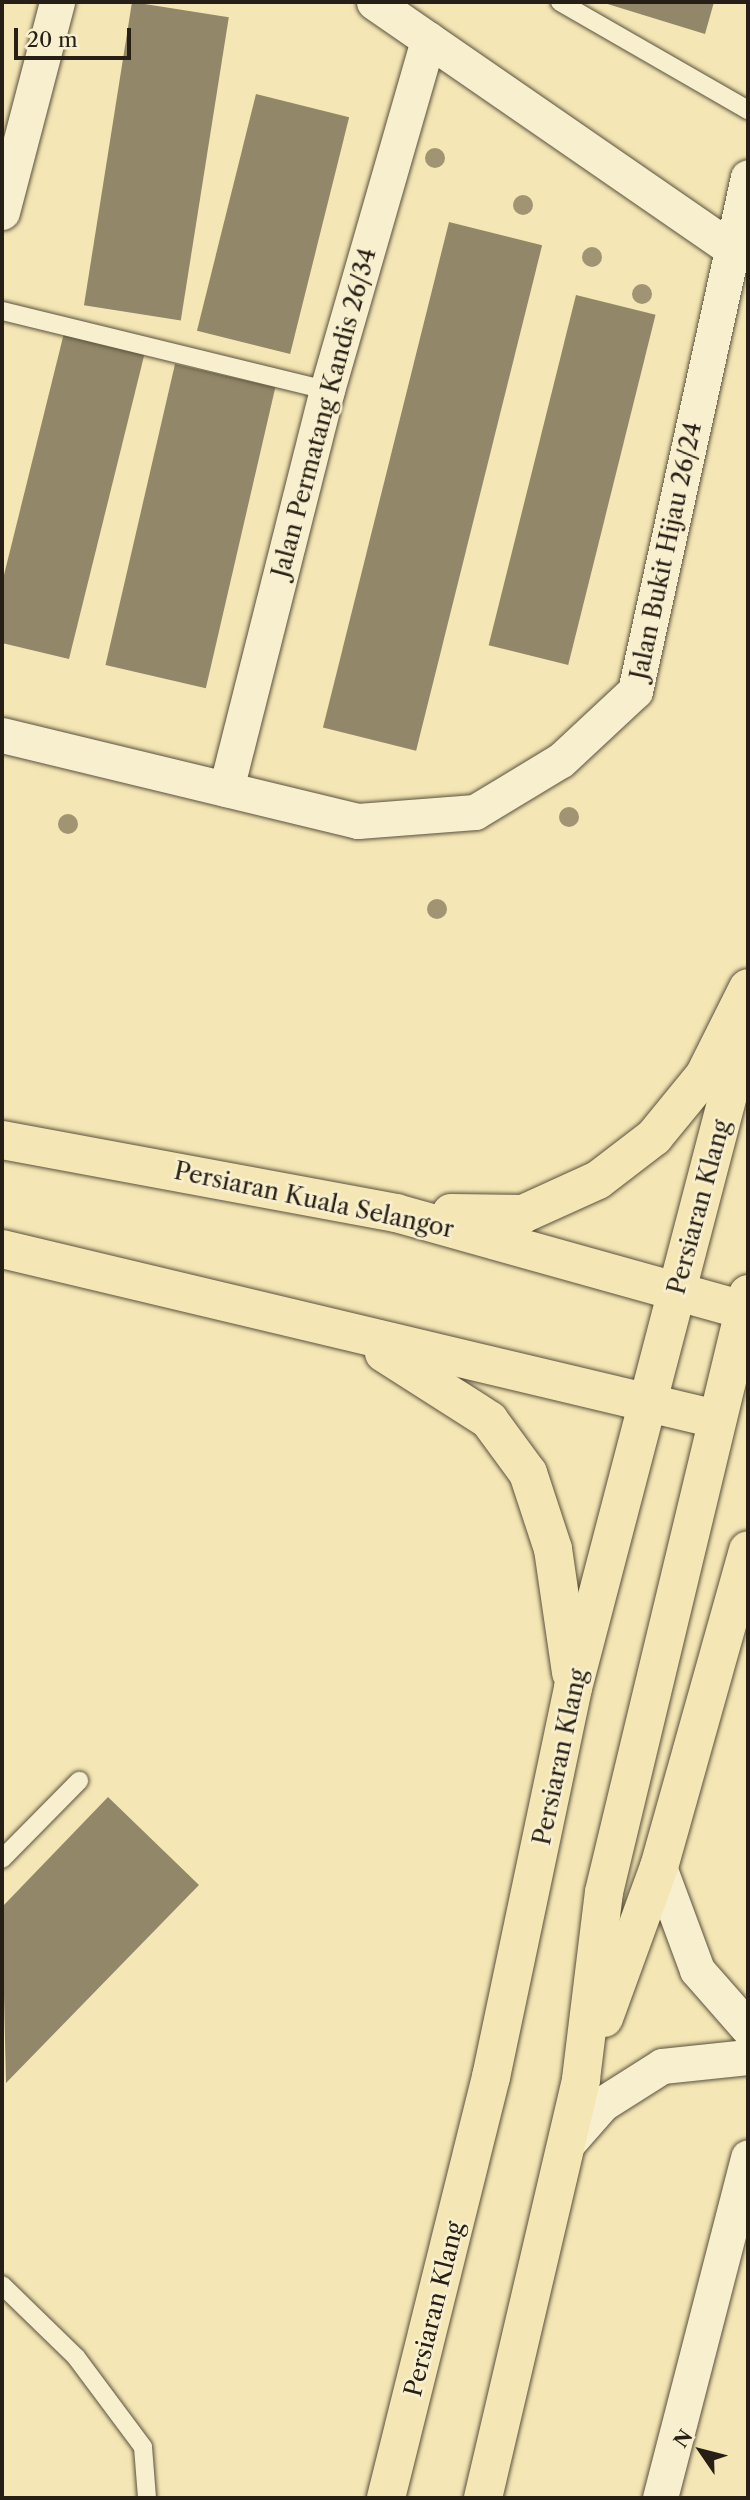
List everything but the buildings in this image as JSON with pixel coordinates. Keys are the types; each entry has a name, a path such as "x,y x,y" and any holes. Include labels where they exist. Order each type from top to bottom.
{"main road":[{"path":"396,1213 523,1214 598,1180 654,1137 704,1076 748,988"},
{"name":"Persiaran Klang","path":"386,2498 491,2077 573,1688 748,1019"},
{"name":"Persiaran Kuala Selangor","path":"2,1140 396,1213 677,1290 746,1302"},
{"path":"2,1248 361,1339 716,1419"},
{"path":"484,2498 581,2079 604,1892 746,1302"},
{"path":"361,1339 489,1420 528,1473 553,1549 573,1688"},
{"path":"581,2079 659,1867 748,1550"}],"street":[{"path":"2,212 57,2"},
{"path":"374,2 732,249"},
{"name":"Jalan Permatang Kandis 26/34","path":"226,789 327,390 428,39"},
{"name":"Jalan Bukit Hijau 26/24","path":"2,736 358,821 475,811 561,760 635,691 748,177"},
{"path":"659,1867 697,1970 748,2028"},
{"path":"567,2144 602,2104 662,2066 748,2057"},
{"path":"660,2498 748,2157"}],"lane":[{"path":"561,2 748,110"},
{"path":"2,311 327,390"},
{"path":"2,1859 79,1781"},
{"path":"2,2285 76,2357 143,2446 147,2498"}]}
